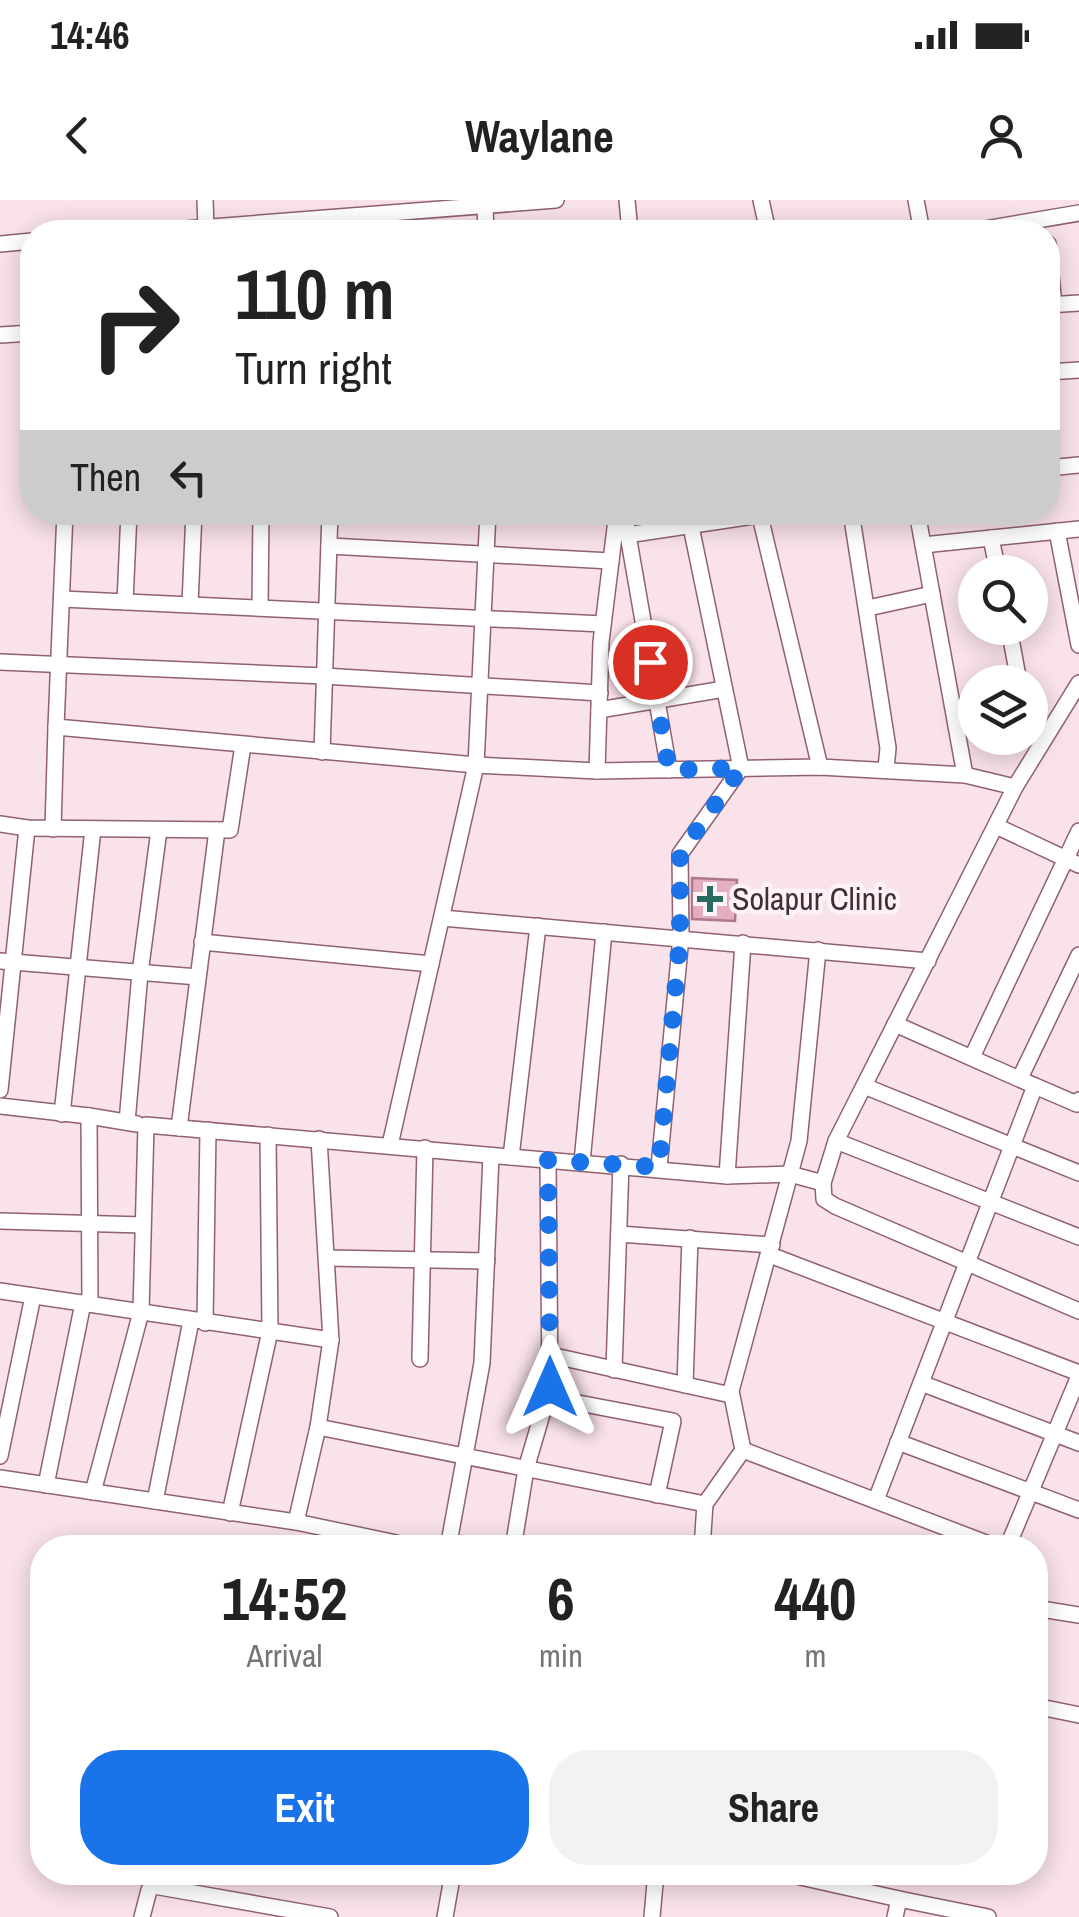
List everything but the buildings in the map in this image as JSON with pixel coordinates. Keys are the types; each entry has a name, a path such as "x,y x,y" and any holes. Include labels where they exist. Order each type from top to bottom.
{"street":[{"path":"361,220 420,206 485,207 556,200"},
{"path":"485,207 486,220"},
{"path":"52,829 65,525"},
{"path":"126,602 129,525"},
{"path":"190,604 193,525"},
{"path":"260,607 261,525"},
{"path":"322,752 330,525"},
{"path":"390,1144 476,765 488,525"},
{"path":"596,771 604,624 618,525"},
{"path":"624,525 669,770"},
{"path":"627,535 666,525"},
{"path":"659,1167 680,938 680,854 741,768 690,525"},
{"path":"762,525 820,767"},
{"path":"852,525 888,748 886,768"},
{"path":"919,525 965,775"},
{"path":"923,545 1079,529"},
{"path":"1057,531 1079,644"},
{"path":"991,538 994,555"},
{"path":"329,546 611,561"},
{"path":"868,608 932,594"},
{"path":"62,599 604,624"},
{"path":"0,662 480,686 600,701 656,701 724,689"},
{"path":"1079,683 1015,787 836,1142 824,1183 824,1199 835,1206 1079,1311"},
{"path":"56,727 476,765 596,771 886,768 965,775 1015,787"},
{"path":"0,824 52,829 230,830 243,745"},
{"path":"996,826 1072,862"},
{"path":"0,1090 7,962 26,828"},
{"path":"62,1114 93,829"},
{"path":"127,1122 140,973 159,830"},
{"path":"179,1128 216,830"},
{"path":"972,1057 1072,862 1079,832"},
{"path":"442,918 928,961"},
{"path":"511,1157 538,926"},
{"path":"582,1162 604,932"},
{"path":"202,942 431,964"},
{"path":"727,1176 743,944"},
{"path":"744,1450 730,1395 771,1250 802,1116 818,950"},
{"path":"876,1500 1011,1146 1027,1082 1079,955"},
{"path":"7,962 198,976"},
{"path":"895,1024 1078,1102"},
{"path":"864,1086 1079,1173"},
{"path":"0,1106 146,1125 492,1156 659,1167 727,1176 790,1174 824,1183"},
{"path":"46,1484 86,1304 89,1116"},
{"path":"93,1492 141,1312 146,1125"},
{"path":"154,1501 198,1322 208,1130"},
{"path":"230,1512 270,1331 268,1135"},
{"path":"296,1522 318,1427 331,1340 319,1139"},
{"path":"836,1142 1079,1237"},
{"path":"420,1360 425,1148"},
{"path":"451,1535 482,1363 492,1156"},
{"path":"515,1535 526,1469 547,1397 548,1160"},
{"path":"614,1370 621,1164"},
{"path":"0,1221 143,1225"},
{"path":"619,1234 690,1238 771,1250 1079,1375 1012,1535"},
{"path":"685,1385 690,1238"},
{"path":"327,1258 487,1261"},
{"path":"0,1291 331,1340"},
{"path":"0,1456 33,1296"},
{"path":"550,1355 730,1395"},
{"path":"921,1383 1079,1443"},
{"path":"547,1397 673,1421 657,1495"},
{"path":"318,1427 705,1504"},
{"path":"898,1442 1079,1510"},
{"path":"744,1450 966,1535"},
{"path":"703,1535 705,1504 744,1450"},
{"path":"0,1478 296,1522 358,1535"},
{"path":"1048,1610 1079,1616"},
{"path":"1048,1709 1079,1715"},
{"path":"445,1917 451,1885"},
{"path":"652,1917 655,1885"},
{"path":"836,1885 988,1917"},
{"path":"142,1917 154,1886 330,1917"},
{"path":"895,1917 899,1899"}],"place":[{"name":"Solapur Clinic","path":"710,899"}],"route":[{"path":"550,1387 548,1160 659,1167 680,938 680,854 741,768 669,770 650,662"}]}
